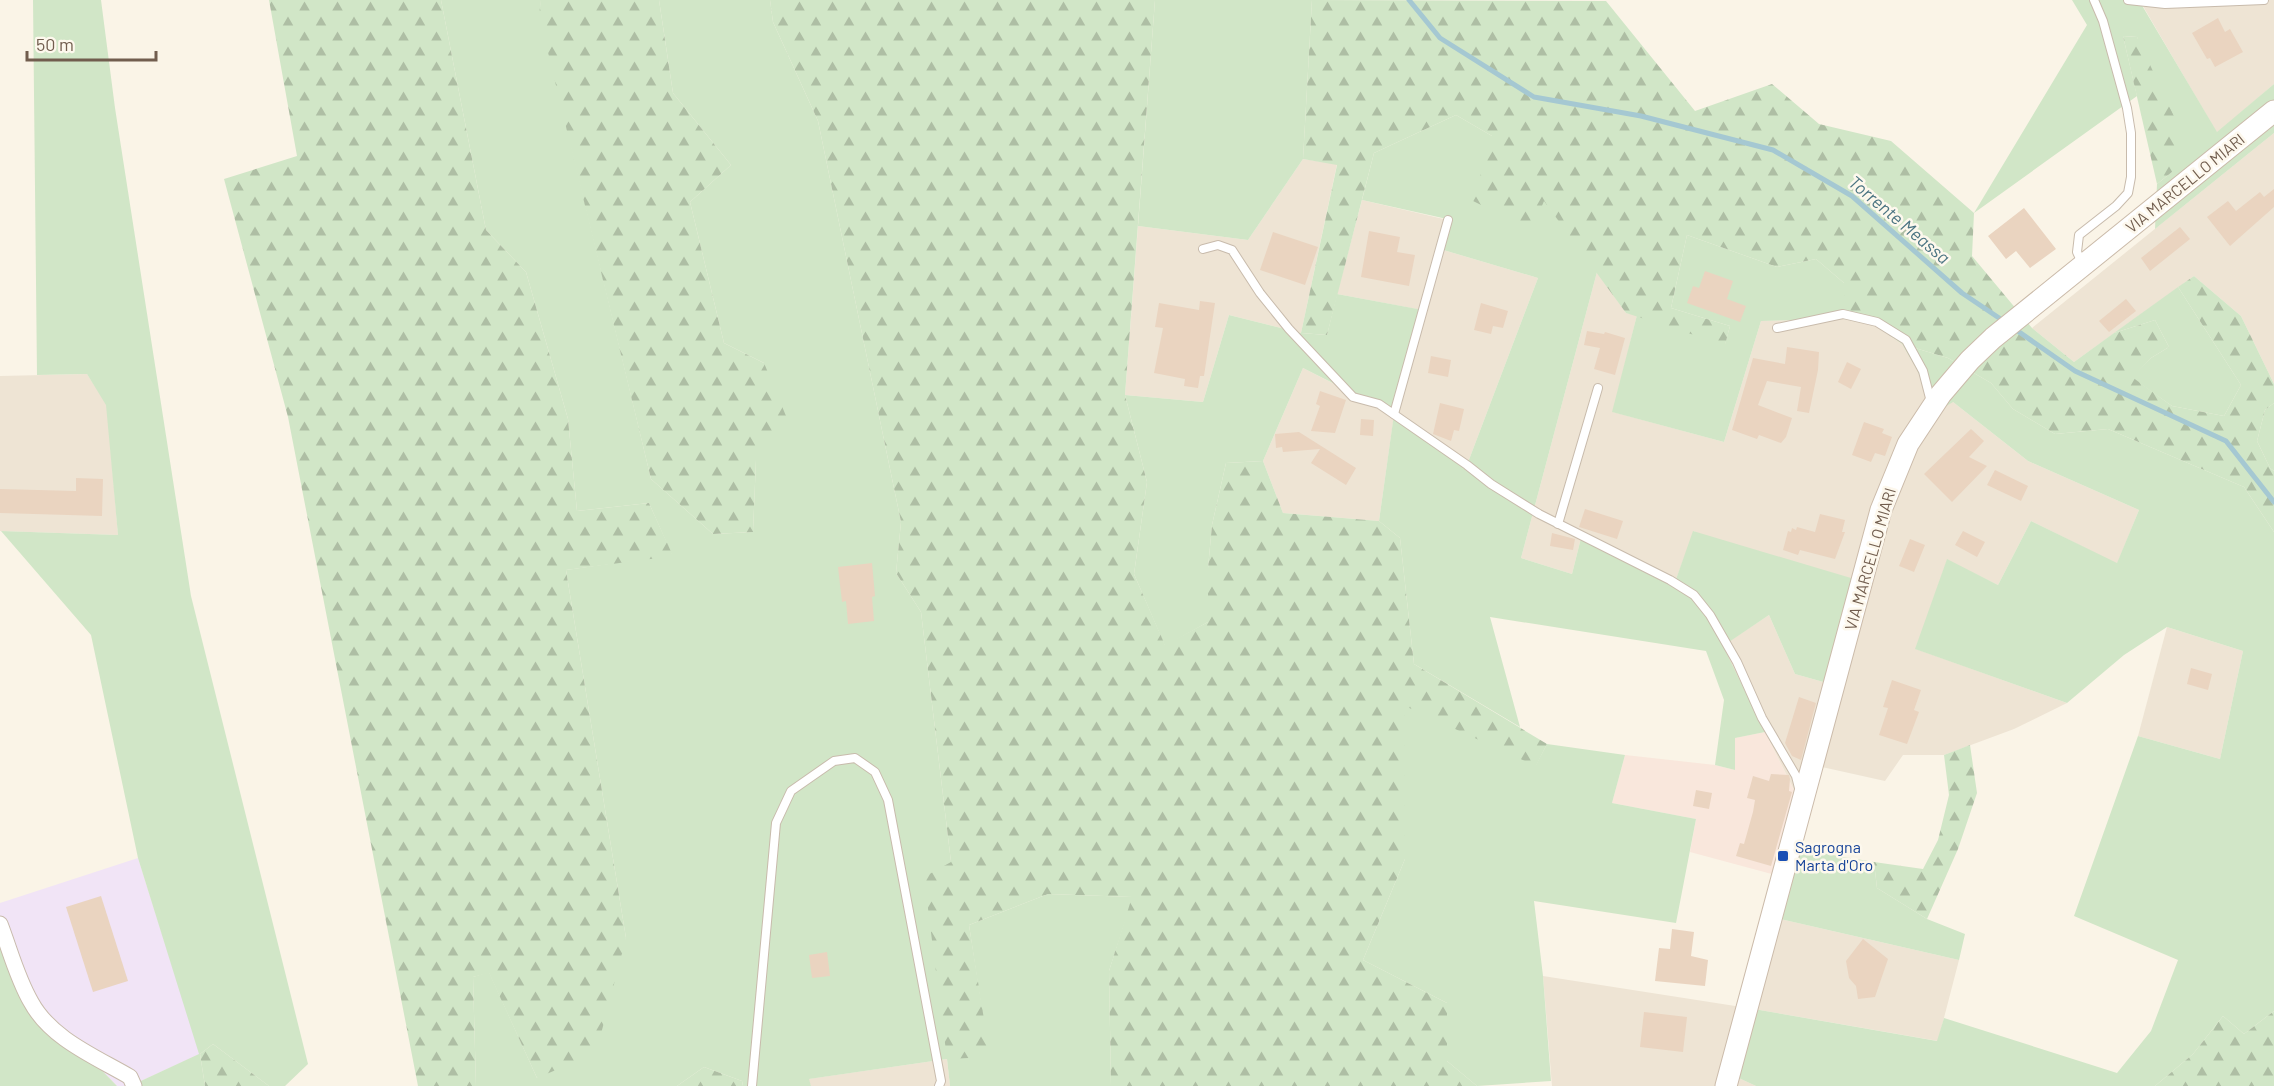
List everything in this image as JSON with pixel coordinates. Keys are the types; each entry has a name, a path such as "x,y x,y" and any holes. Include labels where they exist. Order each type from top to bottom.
{"main road":[{"name":"VIA MARCELLO MIARI","path":"1726,1086 1881,510 1908,444 1932,406 1970,360 1993,338 2274,111"}],"street":[{"path":"0,924 32,1004 46,1022 63,1037 130,1077 134,1086"}],"lane":[{"path":"2083,265 2077,252 2079,235 2116,206 2128,193 2131,177 2131,133 2127,108 2103,21 2094,0"},
{"path":"2128,0 2165,4 2264,0"},
{"path":"1394,414 1448,220"},
{"path":"1203,249 1218,245 1232,250 1260,293 1282,320 1353,397 1379,404 1491,484 1558,524 1670,580 1694,595 1716,624 1737,662 1762,718 1796,776 1803,804"},
{"path":"1777,328 1843,314 1877,322 1906,340 1923,371 1932,406"},
{"path":"1558,524 1598,388"},
{"path":"752,1086 776,823 791,791 834,761 855,758 874,772 888,800 941,1081 939,1086"}],"shaded area":[{"path":"2274,0 2274,84 2217,133 2140,1"},
{"path":"2274,133 2274,384 2241,316 2194,276 2074,362 2032,328"},
{"path":"1303,159 1337,164 1301,333 1229,315 1203,402 1125,395 1138,226 1248,240"},
{"path":"1362,200 1448,220 1440,249 1538,278 1467,465 1394,415 1379,521 1283,513 1263,461 1303,368 1393,414 1422,310 1337,294"},
{"path":"1597,272 1626,313 1637,315 1613,412 1724,442 1761,321 1844,319 1876,326 1902,344 1917,370 1953,402 2028,461 2139,510 2117,564 2031,521 1998,585 1947,560 1916,649 2067,703 2014,729 1944,755 1903,755 1885,781 1822,767 1800,802 1722,646 1769,615 1795,674 1834,685 1694,531 1674,585 1581,538 1572,574 1521,558"},
{"path":"87,374 107,405 118,535 0,531 0,376"},
{"path":"2167,627 2243,651 2220,759 2138,736"},
{"path":"1765,732 1800,802 1783,877 1690,852 1696,819 1612,803 1625,755 1715,765 1735,770 1734,738"},
{"path":"138,858 200,1054 130,1086 117,1086 82,1050 46,1022 0,924 0,903"},
{"path":"1772,917 1959,960 1938,1041 1748,1008"},
{"path":"1543,976 1748,1008 1730,1074 1756,1086 1552,1086"},
{"path":"947,1059 950,1086 811,1086 808,1079"}],"green space":[{"path":"33,0 101,0 115,108 191,596 308,1064 285,1086 269,1086 213,1044 200,1054 205,1086 130,1086 199,1054 138,858 91,635 1,531 118,535 106,405 87,374 37,375"},
{"path":"269,0 441,0 486,230 526,272 568,419 577,511 649,503 673,556 566,570 626,938 596,1053 537,1078 489,973 473,977 476,1086 418,1086 288,417 224,179 297,156"},
{"path":"441,0 541,0 540,15 651,479 713,534 753,532 764,363 724,343 690,202 731,165 673,93 659,0 770,0 773,22 818,121 901,522 896,573 921,612 951,862 989,1057 969,925 1048,894 1133,897 1109,971 1111,1086 950,1086 947,1059 809,1079 811,1086 743,1086 742,1081 704,1067 677,1086 476,1086 473,977 489,972 537,1078 626,938 566,570 672,555 649,503 577,511 568,419 526,272 486,230"},
{"path":"541,0 659,0 673,93 731,165 690,202 724,343 764,363 791,428 756,460 753,532 713,534 651,479 539,15"},
{"path":"770,0 1155,0 1125,395 1147,482 1134,574 1165,645 1208,622 1208,568 1212,525 1226,463 1263,461 1283,513 1379,521 1400,538 1414,664 1547,744 1536,766 1405,706 1405,859 1363,960 1447,1003 1447,1061 1477,1086 1111,1086 1109,971 1132,897 1048,894 969,925 990,1057 947,1059 924,877 951,862 921,612 896,573 901,522 818,121 773,22"},
{"path":"1155,0 1312,0 1303,159 1248,240 1138,226"},
{"path":"1312,0 1606,1 1695,111 1772,84 1819,124 1891,141 1974,213 1972,256 2032,328 2074,362 2114,333 2155,320 2169,347 2151,358 2132,377 2172,406 2224,416 2241,385 2178,287 2194,276 2241,316 2274,384 2274,403 2265,410 2257,441 2270,468 2274,471 2274,532 2244,487 2108,429 2055,434 2013,409 1991,383 1948,358 1902,344 1876,326 1844,319 1844,283 1816,259 1777,267 1687,235 1671,308 1730,326 1725,345 1626,313 1544,201 1532,230 1473,201 1492,136 1456,115 1374,153 1327,335 1301,333 1337,165 1303,159"},
{"path":"2072,0 2264,0 2140,2 2217,132 2274,84 2274,133 2155,229 2157,184 2172,172 2137,37 2123,36 2137,96 1974,213 2087,25"},
{"path":"2123,36 2137,37 2179,127 2172,172 2157,184"},
{"path":"1456,115 1492,136 1544,200 1597,272 1521,558 1572,574 1581,538 1674,585 1693,531 1861,581 1834,685 1795,674 1769,615 1723,646 1765,732 1735,738 1735,770 1715,765 1724,700 1706,651 1490,617 1520,727 1414,664 1400,538 1379,521 1394,414 1467,465 1538,278 1440,249 1447,219 1362,200 1374,153"},
{"path":"1687,235 1777,267 1816,259 1844,283 1844,319 1761,321 1724,442 1612,412 1637,315 1725,344 1730,326 1671,308"},
{"path":"2178,287 2241,385 2224,416 2172,406 2131,377 2151,358 2169,347 2155,320 2114,333"},
{"path":"1337,294 1423,310 1394,414 1303,368 1263,461 1226,463 1212,525 1208,568 1208,622 1165,646 1134,574 1147,482 1125,395 1203,402 1229,315 1301,333 1327,335"},
{"path":"1902,344 1948,358 1991,383 2013,409 2055,434 2108,429 2244,487 2274,532 2274,1011 2244,1034 2223,1016 2193,1054 2155,1086 1756,1086 1730,1074 1748,1008 1937,1041 1944,1018 2117,1073 2151,1031 2178,960 2074,916 2138,736 2220,759 2243,651 2167,627 2124,655 2067,703 1915,649 1947,559 1998,585 2031,521 2117,563 2139,510 2028,461 1953,402 1935,413 1917,370"},
{"path":"2274,403 2274,471 2270,468 2257,441 2265,410"},
{"path":"1405,705 1536,765 1547,744 1625,755 1612,803 1696,819 1676,923 1534,901 1543,976 1551,1081 1477,1086 1447,1061 1447,1003 1363,960 1405,859"},
{"path":"1970,745 1977,793 1958,849 1927,919 1877,888 1874,862 1923,869 1938,840 1949,795 1944,755"},
{"path":"1797,849 1874,862 1877,888 1927,919 1965,934 1959,960 1772,917"},
{"path":"0,924 32,1004 117,1086 0,1086"},
{"path":"2274,1011 2274,1086 2155,1086 2193,1054 2223,1016 2244,1034"},
{"path":"213,1044 269,1086 205,1086 200,1054"},
{"path":"704,1067 742,1081 743,1086 677,1086"}],"building":[{"path":"2218,18 2225,32 2230,29 2243,52 2215,67 2210,58 2207,59 2192,33"},
{"path":"2274,189 2274,207 2230,246 2207,217 2228,201 2236,211 2260,192 2264,197"},
{"path":"2024,208 2056,249 2030,268 2016,251 2006,259 1988,236"},
{"path":"2180,227 2190,239 2150,271 2141,258"},
{"path":"1369,231 1400,237 1397,252 1415,255 1409,286 1361,277"},
{"path":"1273,232 1318,247 1305,285 1260,270"},
{"path":"1705,271 1733,281 1727,299 1746,306 1740,322 1687,303 1693,286 1699,288"},
{"path":"2126,299 2136,311 2109,332 2099,321"},
{"path":"1200,301 1215,303 1204,376 1200,376 1198,388 1184,386 1185,379 1154,373 1163,328 1155,327 1159,303 1199,310"},
{"path":"1481,303 1508,311 1503,328 1493,326 1491,334 1474,330"},
{"path":"1587,331 1604,334 1605,332 1625,338 1615,375 1594,369 1600,348 1584,345"},
{"path":"1787,347 1819,352 1818,370 1809,413 1797,411 1801,387 1767,381 1758,405 1792,418 1786,437 1781,443 1759,435 1757,439 1732,430 1753,358 1785,364"},
{"path":"1431,356 1451,360 1448,377 1428,373"},
{"path":"1847,362 1861,369 1851,389 1838,382"},
{"path":"1320,391 1346,400 1335,433 1311,431 1320,406 1316,404"},
{"path":"1440,403 1464,409 1459,431 1454,430 1451,441 1433,434"},
{"path":"1361,419 1374,420 1373,436 1360,435"},
{"path":"1864,422 1884,429 1882,433 1892,437 1885,456 1875,453 1871,462 1852,455"},
{"path":"1971,429 1984,441 1969,457 1987,466 1952,502 1924,474"},
{"path":"1299,432 1356,468 1346,485 1311,463 1320,449 1283,452 1282,447 1276,448 1275,434"},
{"path":"1995,470 2028,486 2021,501 1987,485"},
{"path":"76,478 103,479 102,516 0,513 0,489 76,491"},
{"path":"1585,509 1623,521 1617,539 1579,527"},
{"path":"1820,514 1845,520 1842,532 1845,532 1835,559 1800,550 1798,555 1783,550 1788,531 1791,532 1792,528 1796,530 1797,527 1815,532"},
{"path":"1963,531 1985,542 1977,557 1955,545"},
{"path":"1552,533 1575,539 1573,550 1550,546"},
{"path":"1910,539 1925,545 1914,572 1899,566"},
{"path":"872,563 875,596 872,597 874,621 848,624 846,601 842,602 838,567"},
{"path":"2191,668 2212,674 2208,690 2187,684"},
{"path":"1892,680 1921,690 1914,710 1919,712 1907,744 1879,735 1888,708 1883,707"},
{"path":"1799,697 1816,703 1801,760 1792,756 1785,743"},
{"path":"1771,774 1789,775 1789,791 1792,792 1771,866 1736,856 1740,843 1744,844 1753,812 1755,800 1747,798 1753,776 1769,781"},
{"path":"1696,790 1712,793 1709,809 1693,806"},
{"path":"101,896 128,981 93,992 66,907"},
{"path":"1672,929 1694,932 1691,956 1708,960 1705,986 1655,981 1659,948 1670,949"},
{"path":"1863,939 1888,959 1875,997 1858,999 1856,986 1849,978 1846,961"},
{"path":"827,952 830,976 812,978 809,955"},
{"path":"1644,1012 1687,1017 1683,1052 1640,1047"}],"waterway":[{"name":"Torrente Meassa","path":"1409,0 1440,38 1534,97 1641,116 1773,150 1852,196 1962,293 2005,322"},
{"name":"Torrente Meassa","path":"2012,327 2075,371 2226,441 2274,502"}],"place":[{"name":"Sagrogna Marta d'Oro","path":"1783,856"}]}
